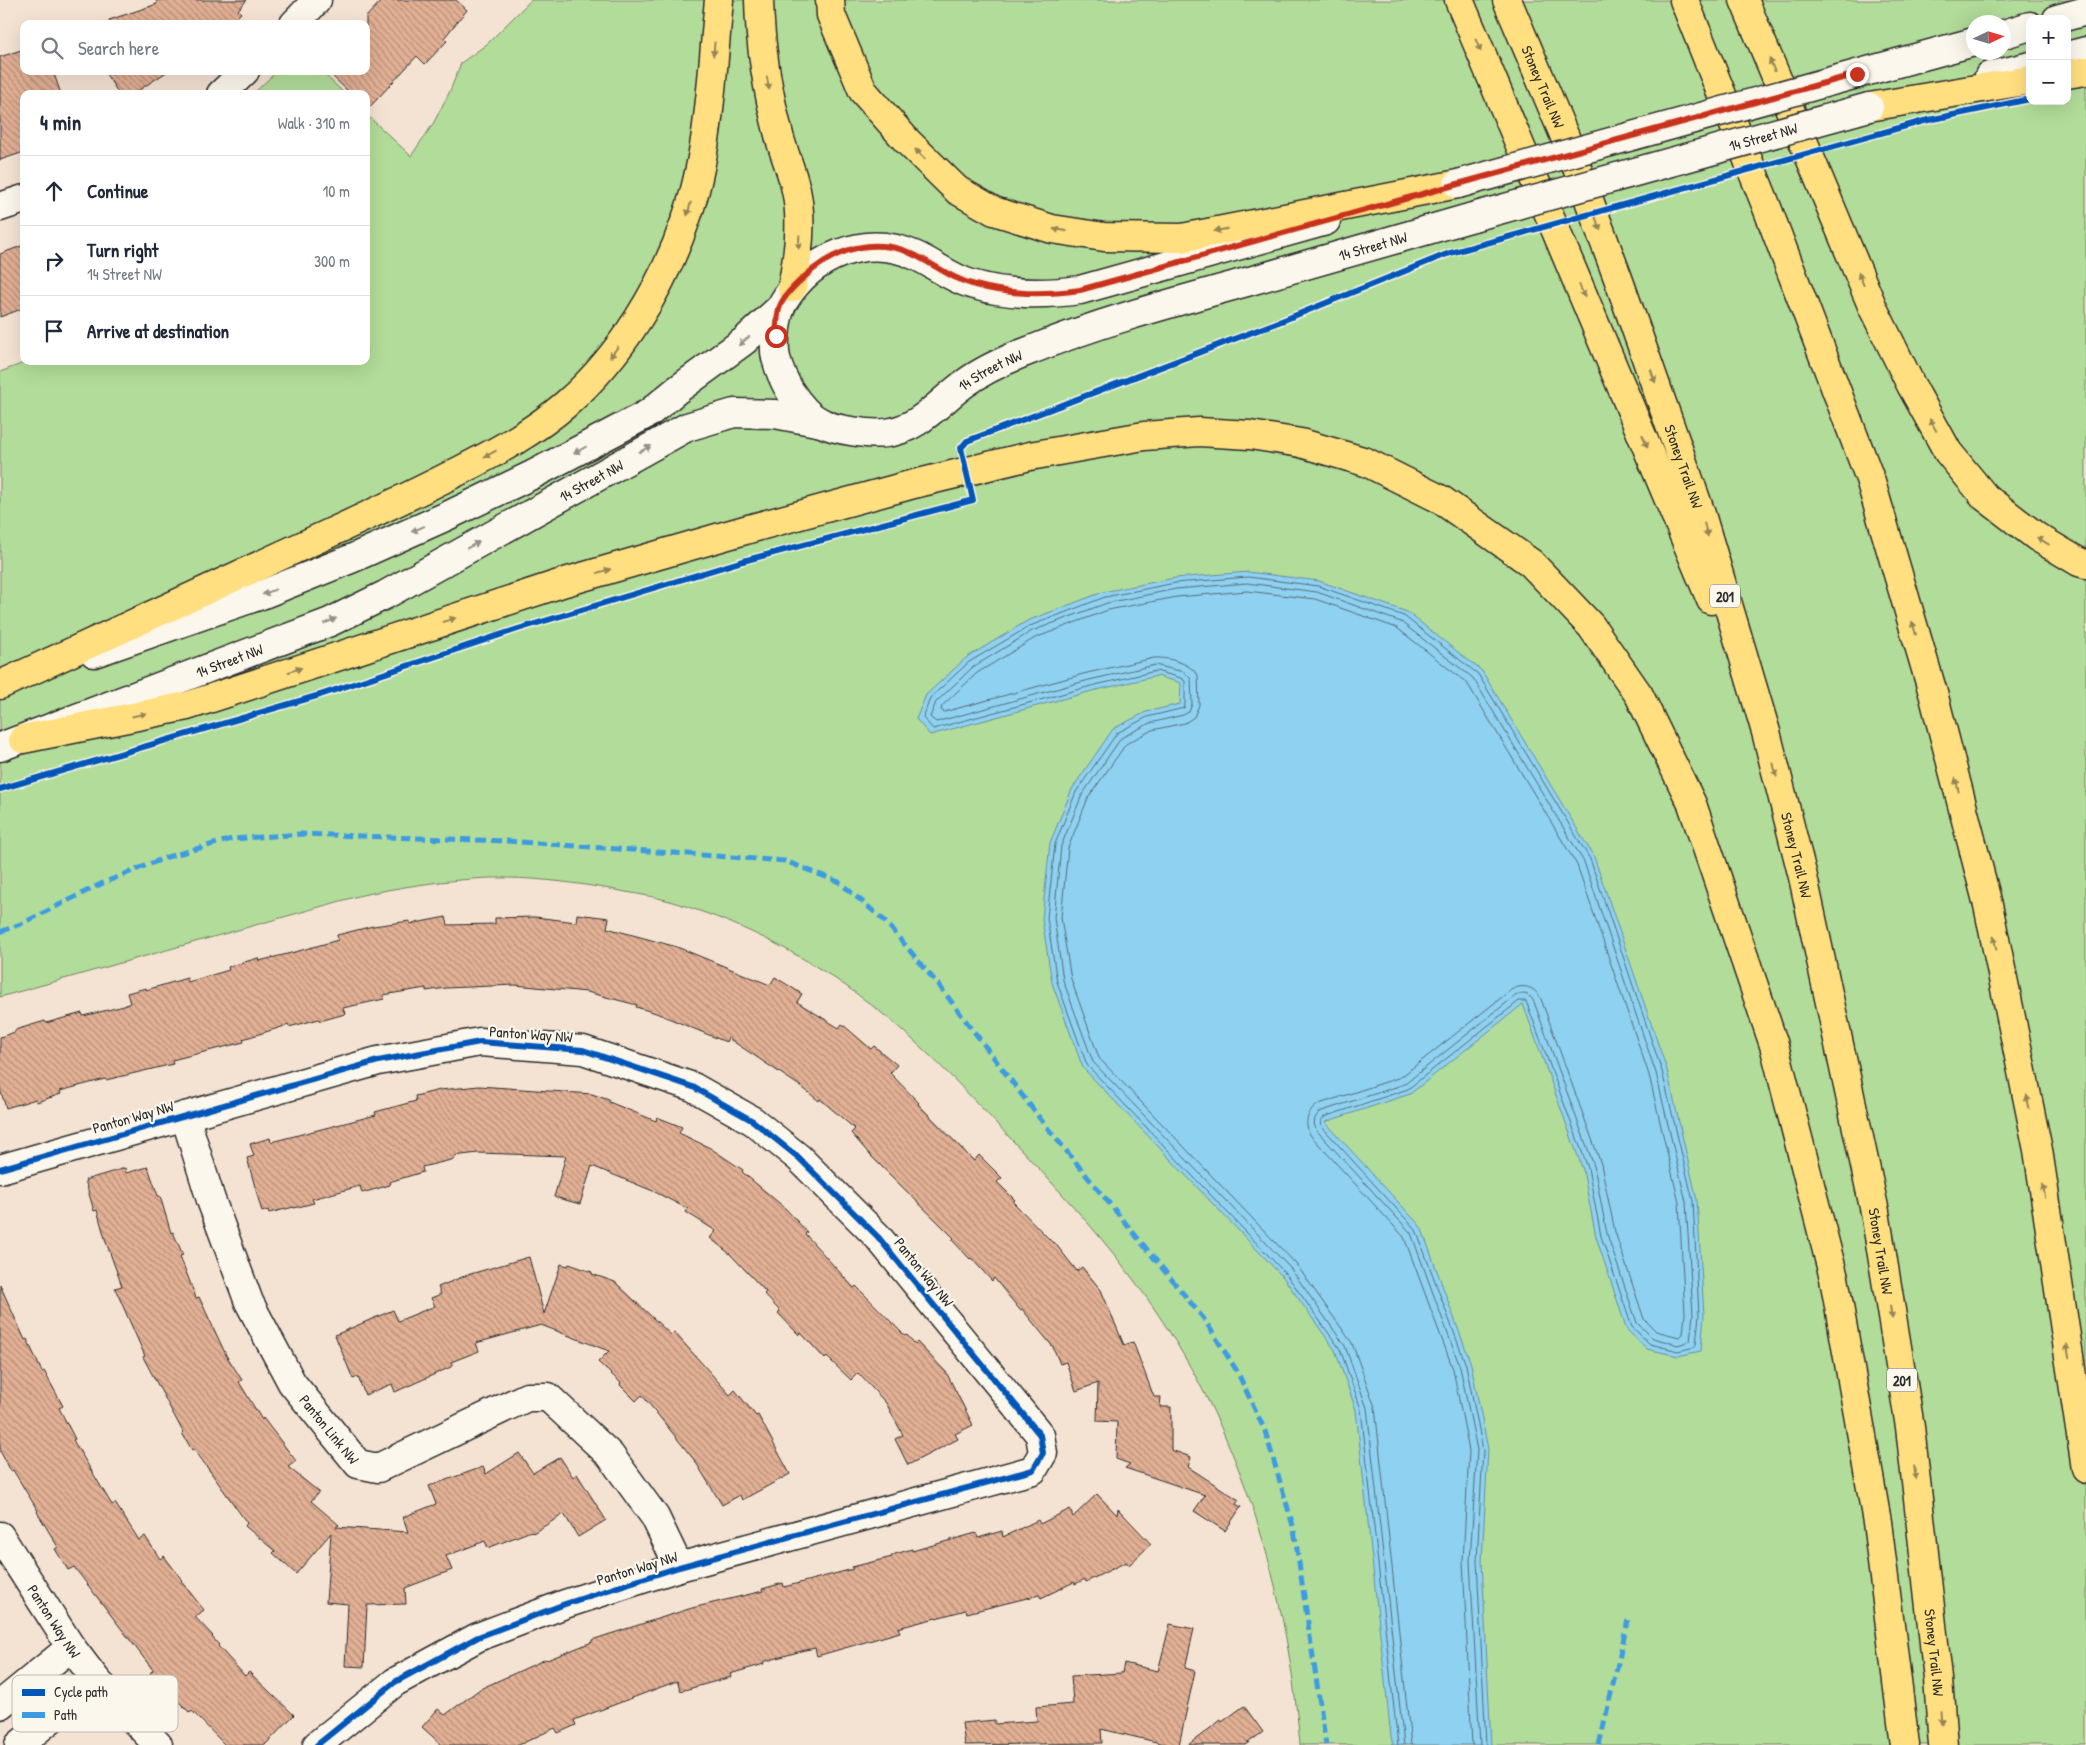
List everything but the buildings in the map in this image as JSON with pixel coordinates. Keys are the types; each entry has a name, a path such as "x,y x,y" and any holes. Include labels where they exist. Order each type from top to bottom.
{"highway":[{"path":"0,686 398,502 528,433 566,404 605,365 642,312 669,261 686,219 698,178 708,115 718,0"},
{"path":"759,0 767,84 780,140 796,190 800,226 798,258 786,298"},
{"path":"830,0 831,15 863,91 907,141 957,190 994,211 1052,229 1104,237 1182,238 1458,184"},
{"path":"1459,0 1766,732"},
{"name":"Stoney Trail NW","path":"1507,0 1570,149 1619,281 1700,511 1766,732 1803,877 1875,1212 1910,1427 1944,1745"},
{"path":"1684,0 1766,205 1870,479 1933,693 1988,905 2038,1150 2086,1469"},
{"path":"1744,0 1873,308 1911,385 1948,452 1985,497 2036,538 2086,564"},
{"path":"2071,73 2086,71"},
{"path":"1869,107 2026,81"},
{"path":"11,743 187,706 565,582 910,485 1030,456 1092,444 1144,436 1199,432 1250,435 1301,443 1366,462 1440,499 1531,563 1591,626 1639,695 1692,804 1774,1045 1834,1278 1877,1522 1905,1745"}],"street":[{"path":"298,20 317,0"},
{"path":"2071,15 2086,11"},
{"path":"2011,32 2026,27"},
{"name":"14 Street NW","path":"0,686 261,595 353,558 532,475 649,413 744,341 817,264 837,253 858,247 879,246 901,250 917,256 956,279 1001,292 1049,294 1080,290 1966,44"},
{"path":"2071,55 2086,51"},
{"name":"14 Street NW","path":"11,743 330,622 385,595 687,427 734,413 775,414 866,433 885,433 904,428 923,419 963,385 1010,358 1119,318 1869,107 2026,67"},
{"path":"224,90 241,75"},
{"path":"0,207 20,200"},
{"path":"786,298 775,356 784,382 797,402 822,423"},
{"name":"Panton Way NW","path":"0,1169 378,1061 480,1042 583,1050 693,1086 753,1121 800,1158 872,1230 1040,1435 1043,1453 1033,1470 679,1567 565,1604 478,1637 395,1682 318,1745"},
{"name":"Panton Link NW","path":"185,1116 211,1200 249,1302 292,1382 358,1464 378,1468 527,1397 548,1397 610,1455 656,1517 679,1567"},
{"name":"Panton Way NW","path":"0,1536 71,1647 92,1675"},
{"path":"37,1675 71,1647"},
{"path":"0,1705 12,1695"},
{"path":"18,1745 34,1732"},
{"name":"Panton Way NW","path":"146,1732 158,1745"}],"green space":[{"path":"531,0 2086,0 2086,1745 1300,1745 1293,1681 1282,1619 1268,1558 1249,1498 1226,1439 1199,1383 1167,1328 1130,1275 1088,1223 1013,1141 899,1027 857,994 813,964 766,939 717,917 666,900 595,886 520,878 457,880 362,895 0,997 0,372 20,364 370,365 370,118 411,156 433,124 450,91 461,63 487,44"},
{"path":"273,75 325,75 341,90 257,90"}],"water":[{"path":"1248,572 1319,581 1407,612 1482,671 1594,857 1667,1070 1697,1200 1704,1315 1701,1351 1678,1356 1647,1349 1627,1330 1596,1237 1583,1170 1523,1004 1410,1094 1325,1122 1421,1227 1471,1364 1488,1449 1482,1561 1491,1745 1393,1745 1356,1410 1335,1350 1283,1277 1083,1068 1052,983 1042,919 1050,843 1072,789 1113,729 1146,712 1180,704 1181,683 1157,676 1092,691 930,735 916,719 926,695 966,658 1027,621 1103,592 1175,578"}],"marked path":[{"path":"0,932 23,923 103,883 167,857 232,839 301,834 507,841 785,861 839,882 885,921 941,988 1041,1120 1204,1319 1237,1371 1265,1431 1294,1529 1326,1745"},
{"path":"1599,1745 1628,1620"}],"cycle path":[{"path":"0,789 320,695 518,629 743,561 973,500 961,448 967,441 1284,320 1447,254 1924,121 2026,100"},
{"path":"0,1169 378,1061 480,1042 583,1050 693,1087 753,1121 799,1158 878,1237 1040,1435 1043,1453 1033,1470 679,1567 565,1604 478,1637 395,1682 317,1745"}],"route":[{"path":"776,336 780,308 792,288 817,264 837,253 858,247 879,246 901,250 917,256 956,279 1001,292 1049,294 1080,290 1857,74"}]}
